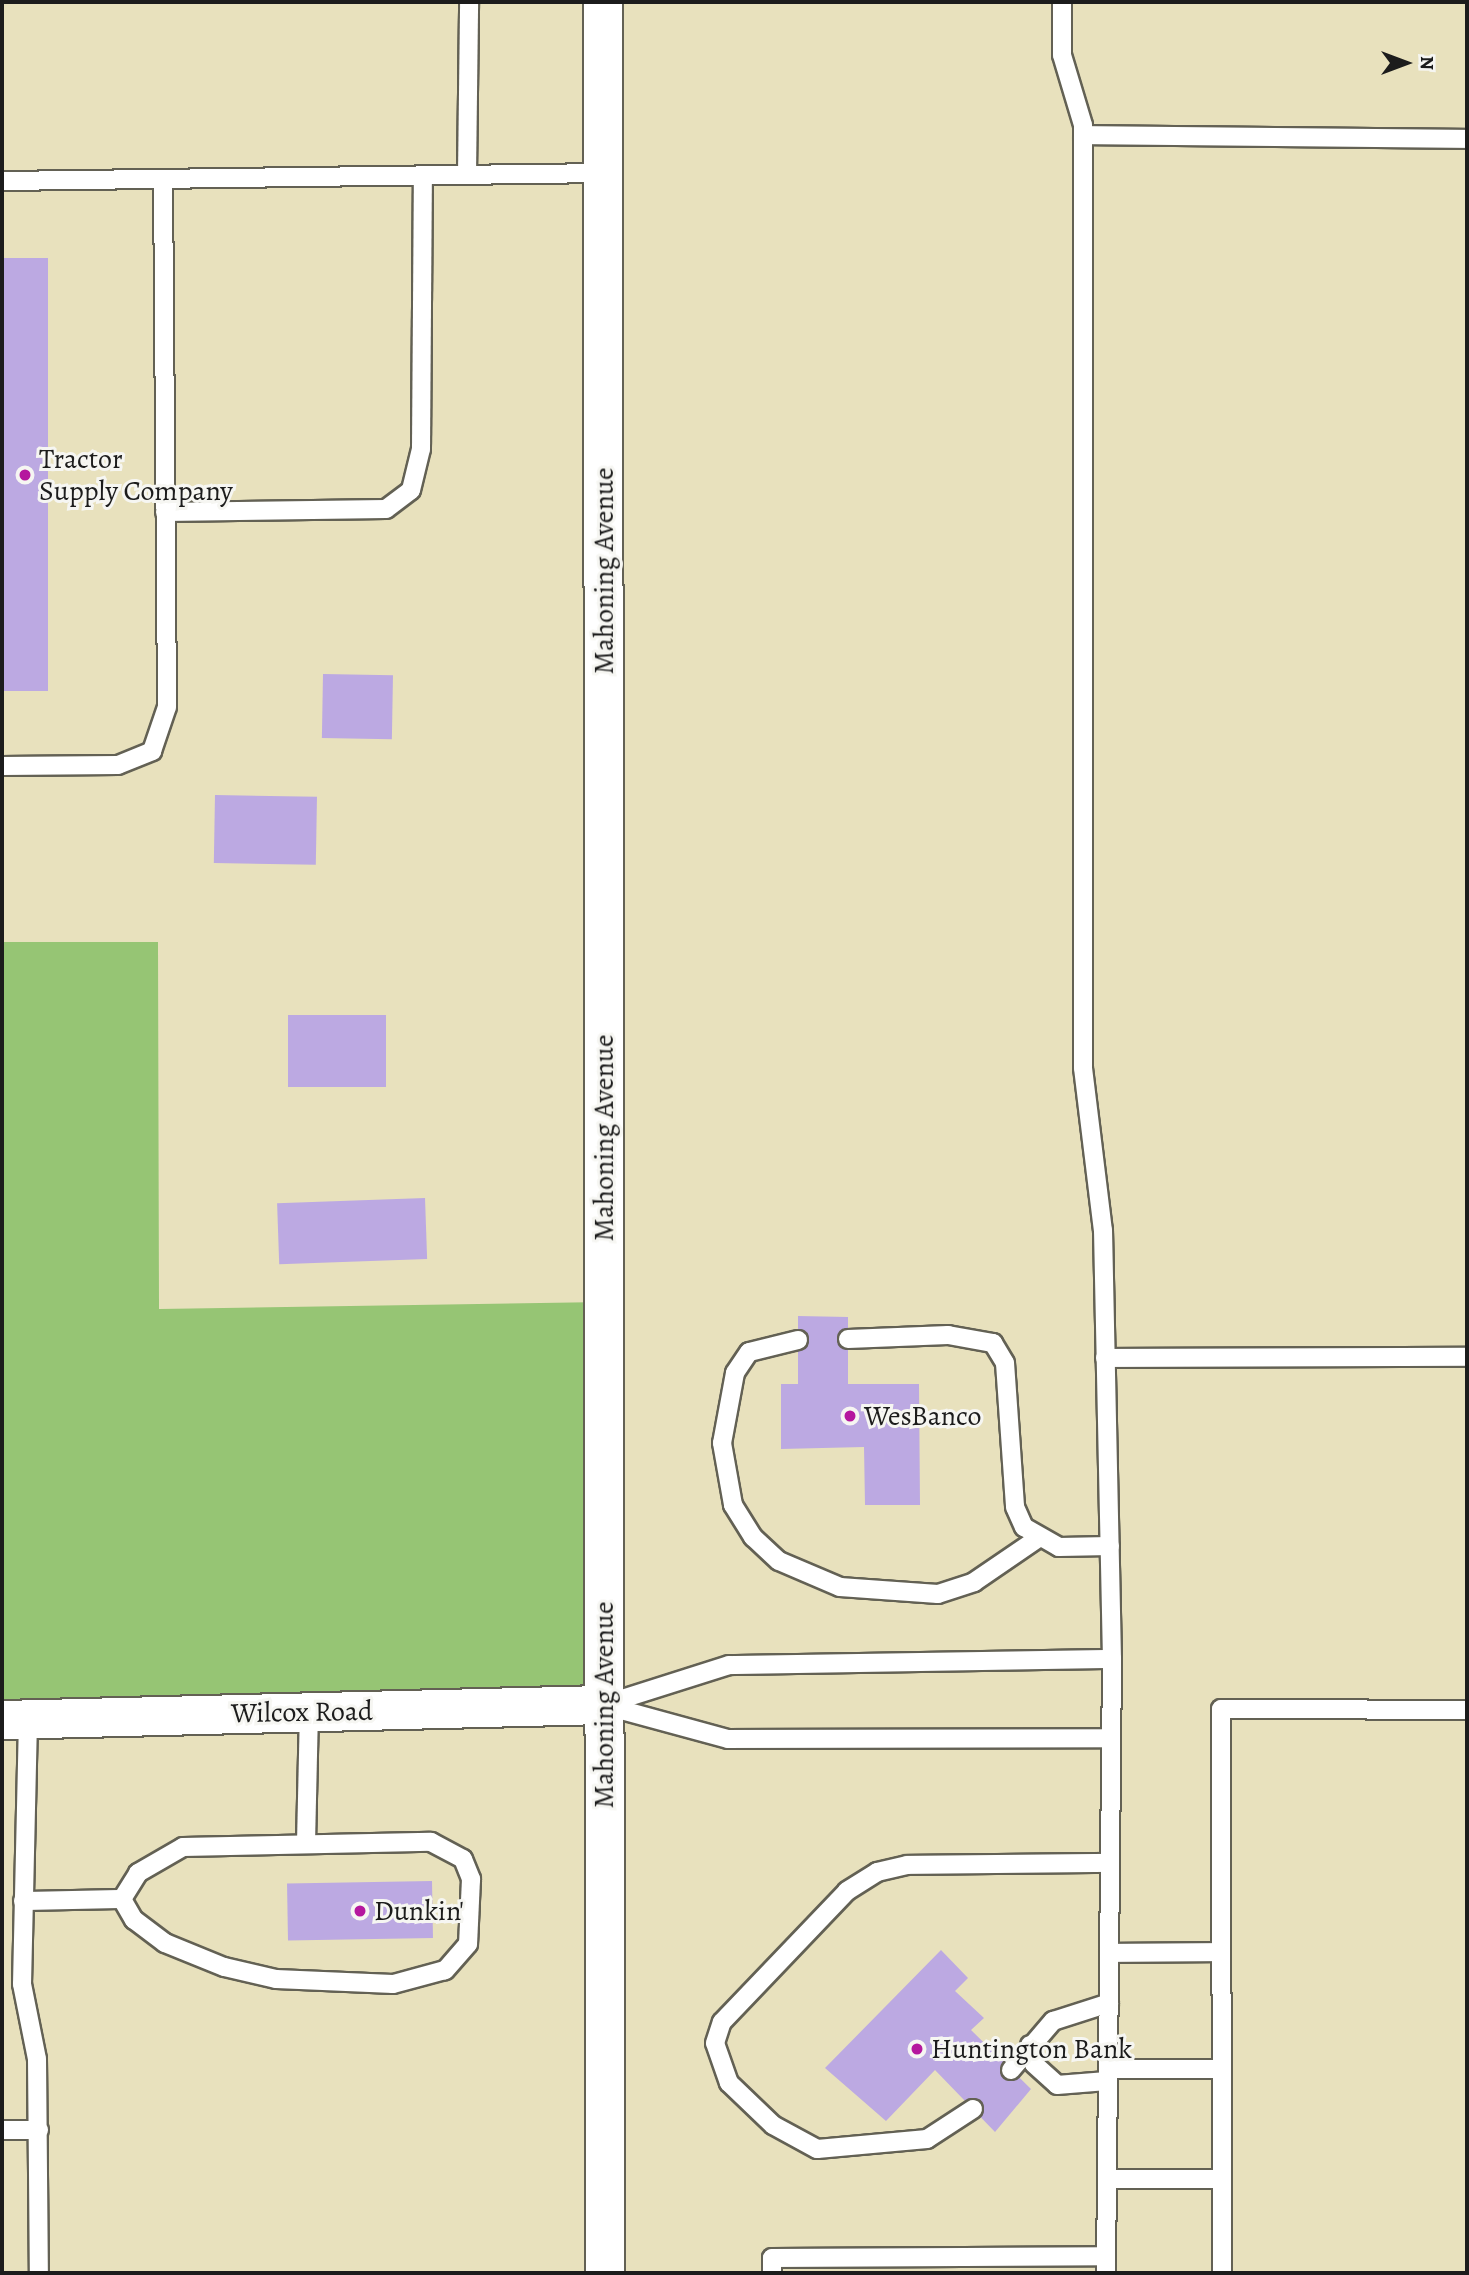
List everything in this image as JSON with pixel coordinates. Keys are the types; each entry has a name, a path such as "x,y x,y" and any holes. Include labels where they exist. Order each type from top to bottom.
{"main road":[{"name":"Mahoning Avenue","path":"603,2 605,2273"},
{"name":"Wilcox Road","path":"15,1720 603,1705"}],"lane":[{"path":"467,175 469,2"},
{"path":"772,2273 772,2258 1016,2265 1106,2264 1112,1659 1102,1219 1083,1068 1083,135 1062,55 1062,2"},
{"path":"1083,135 1467,139"},
{"path":"2,181 603,173"},
{"path":"165,512 386,509 411,490 421,449 423,176"},
{"path":"2,766 118,765 152,751 167,708 163,179"},
{"path":"848,1339 983,1340 993,1343 1005,1363 1015,1507 1037,1539 1059,1547 1110,1546"},
{"path":"798,1340 749,1352 735,1373 722,1443 733,1505 753,1537 779,1561 841,1587 938,1594 974,1582 1037,1539"},
{"path":"1105,1357 1467,1357"},
{"path":"603,1705 729,1665 1112,1659"},
{"path":"603,1705 728,1739 1111,1738"},
{"path":"1222,2273 1221,1709 1467,1710"},
{"path":"306,1843 309,1713"},
{"path":"15,1720 23,1901 22,1984 37,2059 39,2273"},
{"path":"306,1843 448,1847 463,1859 471,1879 468,1944 458,1961 393,1984 276,1979 165,1943 134,1920 121,1899 138,1873 183,1847 306,1843"},
{"path":"973,2109 927,2138 817,2149 773,2125 729,2083 719,2064 715,2043 734,2006 847,1891 877,1872 907,1865 1110,1863"},
{"path":"23,1901 121,1899"},
{"path":"1109,1953 1222,1952"},
{"path":"1012,2070 1030,2045 1073,2010 1109,2003"},
{"path":"1030,2045 1034,2064 1048,2081 1071,2087 1108,2075 1222,2069"},
{"path":"2,2130 39,2130"},
{"path":"1107,2179 1222,2179"}],"green space":[{"path":"2,942 158,942 159,1309 604,1302 603,1705 2,1719"}],"building":[{"name":"Tractor Supply Company","path":"2,258 48,258 48,691 2,691"},
{"path":"323,674 393,675 392,739 322,738"},
{"path":"215,795 317,797 316,865 214,863"},
{"path":"288,1015 386,1015 386,1087 288,1087"},
{"path":"425,1198 427,1259 279,1264 277,1203"},
{"name":"WesBanco","path":"798,1316 848,1317 848,1384 919,1384 920,1505 865,1505 864,1447 781,1449 781,1384 798,1384"},
{"name":"Dunkin'","path":"432,1881 433,1938 288,1941 287,1884"},
{"name":"Huntington Bank","path":"941,1950 968,1978 955,1991 984,2018 971,2030 1031,2089 995,2132 935,2070 886,2121 825,2068"}],"place":[{"name":"Tractor Supply Company","path":"25,475"},
{"name":"WesBanco","path":"850,1416"},
{"name":"Dunkin'","path":"360,1911"},
{"name":"Huntington Bank","path":"917,2049"}]}
